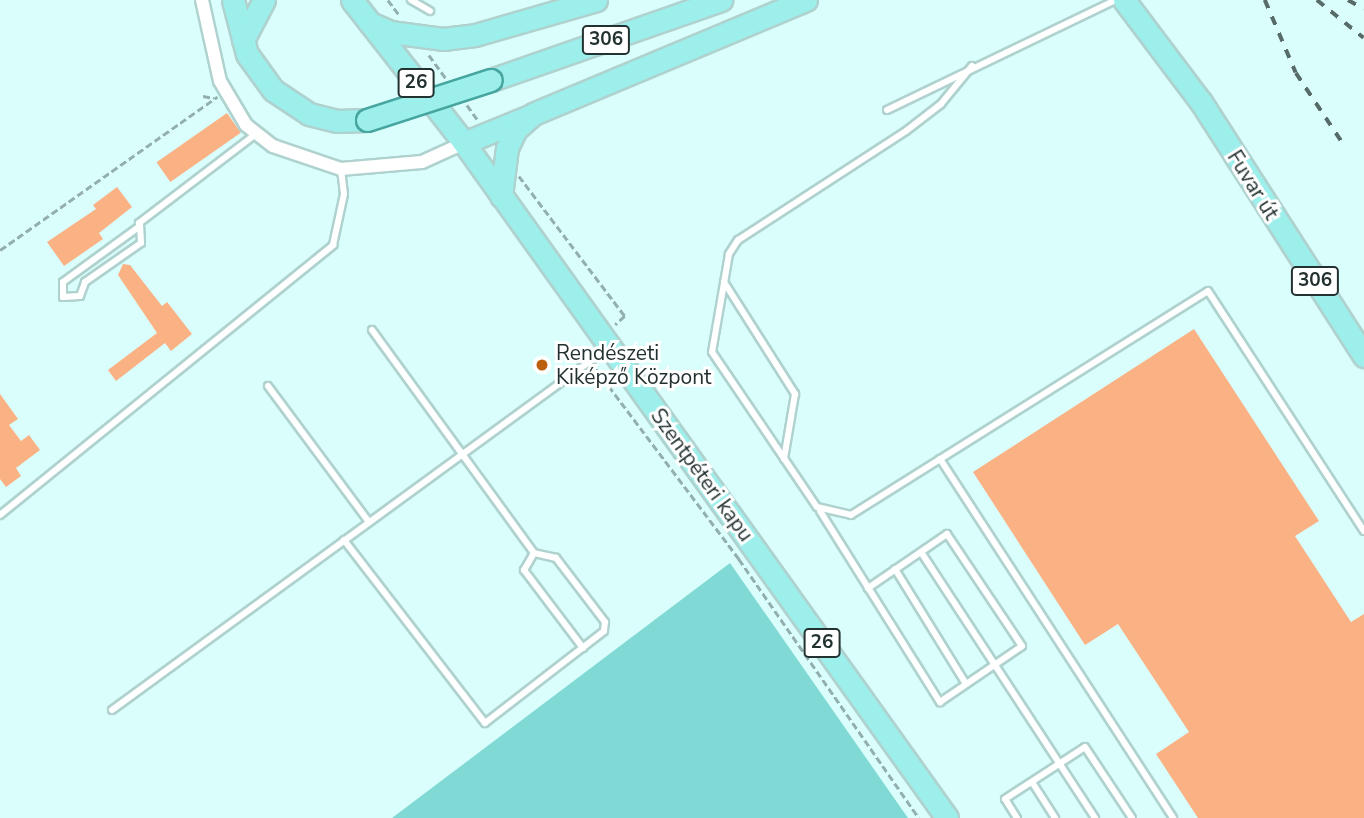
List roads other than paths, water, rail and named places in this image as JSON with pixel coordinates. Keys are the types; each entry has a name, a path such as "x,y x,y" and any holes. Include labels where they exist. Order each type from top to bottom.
{"main road":[{"path":"233,0 243,40"},
{"path":"243,40 264,0"},
{"path":"369,22 390,32 443,39 596,0"},
{"name":"306","path":"243,40 263,81 292,105 337,121 367,120 721,0"},
{"path":"464,143 806,0"},
{"name":"Szentpéteri kapu","path":"351,1 464,143 947,818"},
{"name":"Fuvar út","path":"1131,8 1201,102 1364,356"},
{"path":"501,196 507,148 516,128 533,114"}],"street":[{"path":"202,0 220,95 256,134 294,157 341,169 422,162 464,143"}],"lane":[{"path":"411,0 430,11"},
{"path":"887,110 972,66 1116,0"},
{"path":"868,588 947,534 1022,646 940,702 868,588 817,507 712,352 724,282 738,240 906,131 941,104 972,66"},
{"path":"140,226 141,243 86,282 74,300 63,296 63,282 140,226 256,134"},
{"path":"0,515 332,245 344,194 341,169"},
{"path":"724,282 795,394 784,460"},
{"path":"817,507 851,515 1208,291 1364,531"},
{"path":"344,540 485,723 604,631 605,622 556,558 534,553 464,453 372,330"},
{"path":"112,710 610,347"},
{"path":"268,386 369,522"},
{"path":"940,459 1172,818"},
{"path":"921,552 1095,818"},
{"path":"534,553 524,570 583,648"},
{"path":"895,569 967,684"},
{"path":"1017,818 1004,799 1085,747 1132,818"},
{"path":"1032,782 1055,818"}],"railway":[{"path":"1265,0 1296,73 1344,145"},
{"path":"1317,0 1364,38"},
{"path":"1348,0 1364,9"}],"place":[{"name":"Rendészeti Kiképző Központ","path":"542,365"}]}
